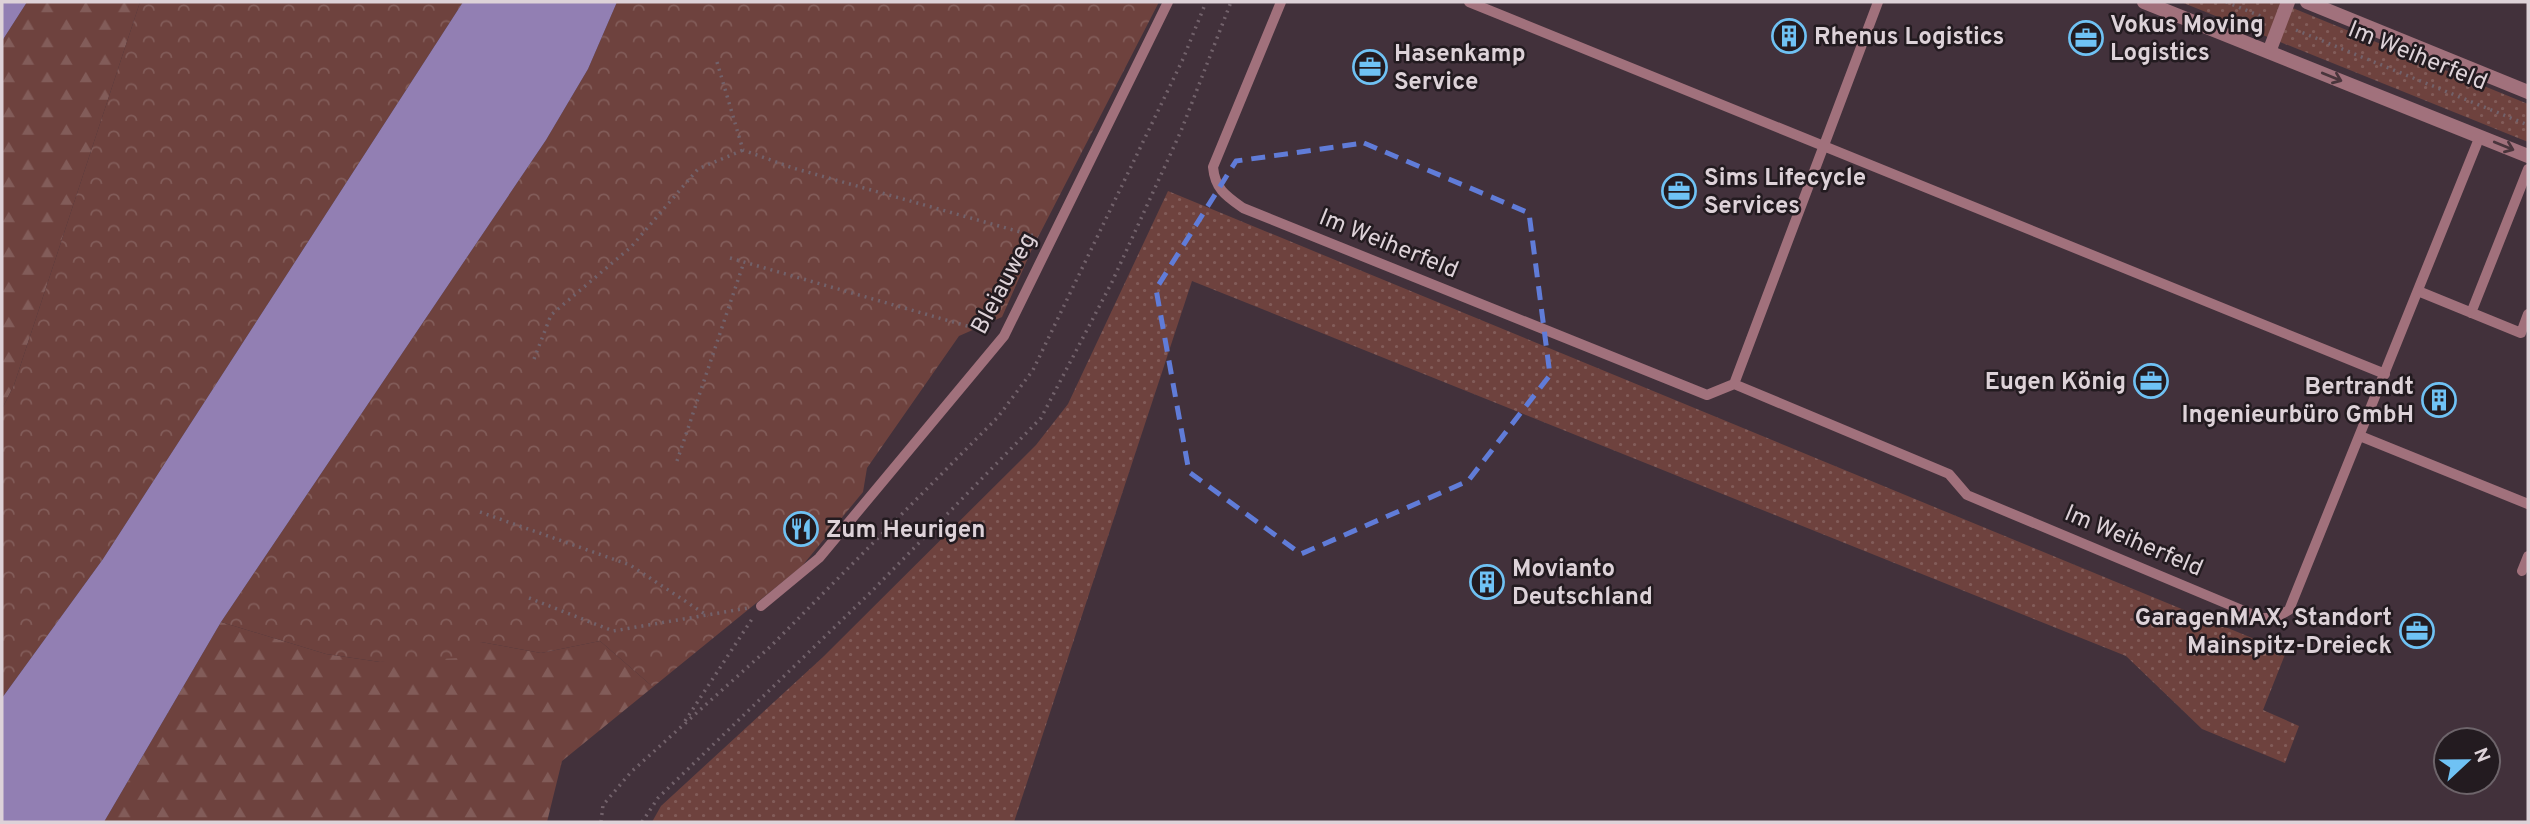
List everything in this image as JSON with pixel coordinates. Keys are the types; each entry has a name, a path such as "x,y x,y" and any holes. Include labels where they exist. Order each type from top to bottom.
{"street":[{"path":"2144,2 2528,156"},
{"path":"2269,52 2288,2"},
{"name":"Im Weiherfeld","path":"2307,2 2528,92"}],"lane":[{"name":"Bleiauweg","path":"761,606 819,558 1004,337 1168,2"},
{"name":"Im Weiherfeld","path":"1281,2 1213,167 1214,182 1222,194 1243,208 1707,395 1734,384 1949,474 1967,495 2261,618 2275,618 2289,610 2480,136"},
{"path":"1469,2 2385,374"},
{"path":"1734,384 1878,2"},
{"path":"2471,313 2528,169"},
{"path":"2418,291 2521,333 2528,314"},
{"path":"2360,436 2528,504"},
{"path":"2522,571 2528,556"}],"path":[{"path":"642,822 658,797 873,590 1041,418 1112,282 1175,144 1231,2"},
{"path":"2226,2 2266,18"},
{"name":"Im Weiherfeld","path":"2291,28 2528,125"},
{"path":"717,62 743,150"},
{"path":"534,359 551,315 631,247 698,169 743,150 793,168 1050,240"},
{"path":"730,258 1004,337"},
{"path":"677,461 744,262"},
{"path":"480,512 630,565 708,616"},
{"path":"529,598 613,631 761,606"},
{"path":"681,727 761,606"}],"highlighted area":[{"path":"1364,143 1529,213 1550,375 1468,481 1301,554 1189,472 1156,289 1236,161"}],"green space":[{"path":"27,2 140,2 14,385 2,409 2,41"},
{"path":"140,2 463,2 103,559 2,698 2,409 14,385"},
{"path":"617,2 1159,2 1032,249 1002,317 959,336 867,468 863,492 802,566 653,687 600,641 541,653 481,642 460,658 380,662 326,654 221,622 546,140 588,69"},
{"path":"2181,2 2278,2 2528,104 2528,142"},
{"path":"1168,191 2286,652 2263,710 2299,726 2285,763 2202,729 2126,656 1192,281 1014,822 652,822 661,806 823,657 1036,445 1068,404"},
{"path":"221,622 326,654 380,662 481,642 541,653 600,641 653,687 562,761 547,822 104,822"}],"shaded area":[{"path":"2,2 27,2 2,41"},
{"path":"463,2 617,2 588,69 546,140 221,622 104,822 2,822 2,698 103,559"}],"place":[{"name":"Rhenus Logistics","path":"1789,36"},
{"name":"Vokus Moving Logistics","path":"2086,38"},
{"name":"Hasenkamp Service","path":"1370,67"},
{"name":"Sims Lifecycle Services","path":"1679,191"},
{"name":"Eugen König","path":"2151,381"},
{"name":"Bertrandt Ingenieurbüro GmbH","path":"2439,400"},
{"name":"Zum Heurigen","path":"801,529"},
{"name":"Movianto Deutschland","path":"1487,582"},
{"name":"GaragenMAX, Standort Mainspitz-Dreieck","path":"2417,631"}]}
